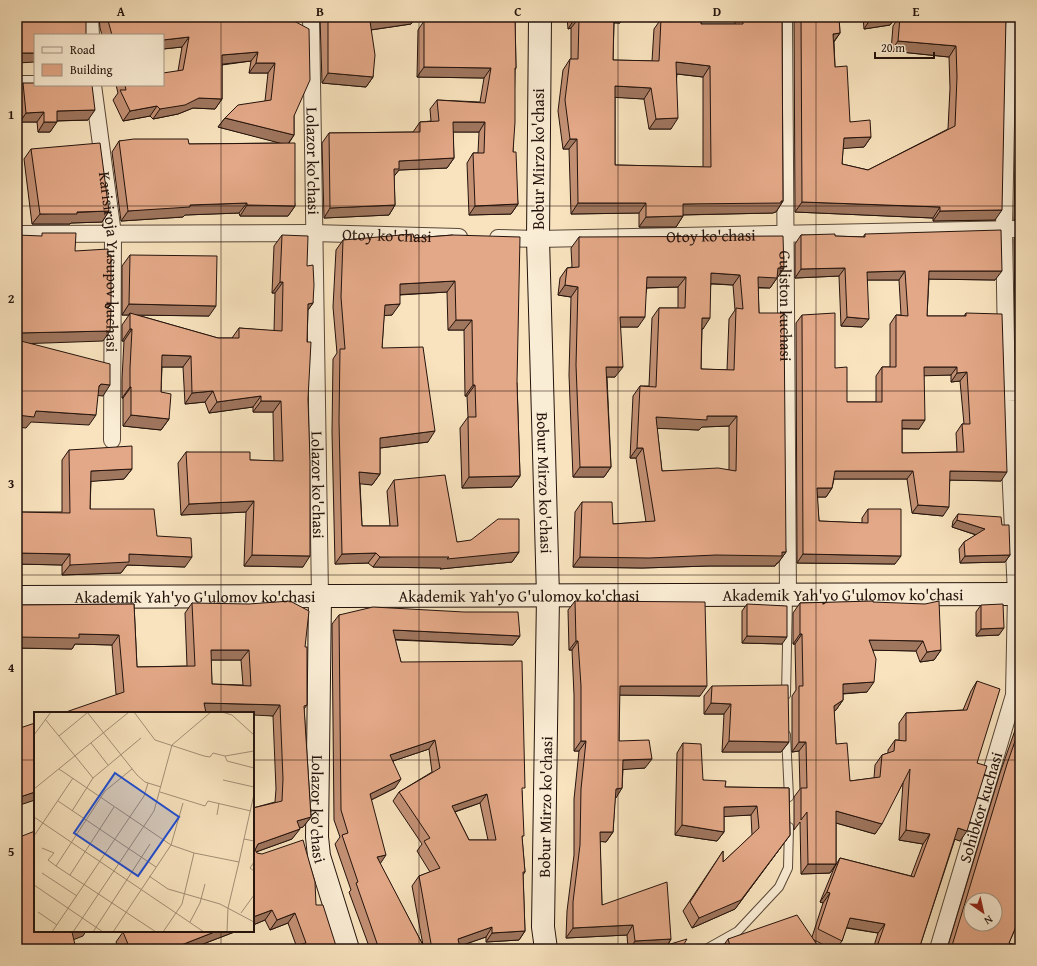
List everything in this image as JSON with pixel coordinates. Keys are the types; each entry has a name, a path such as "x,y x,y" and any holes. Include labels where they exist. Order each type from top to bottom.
{"street":[{"path":"90,17 90,34"},
{"name":"Lolazor ko'chasi","path":"311,17 313,233 320,596 314,838 348,949"},
{"name":"Bobur Mirzo ko'chasi","path":"540,17 538,239 548,596 543,928 546,949"},
{"name":"Guliston kuchasi","path":"784,17 788,596"},
{"name":"Sohibkor kuchasi","path":"938,949 1014,695 1018,594 1007,401 1004,229 1008,17"},
{"name":"Karisiroja Yusupov kuchasi","path":"93,86 113,234 112,440"},
{"name":"Otoy ko'chasi","path":"17,234 313,233 538,239 1020,229"},
{"name":"Akademik Yah'yo G'ulomov ko'chasi","path":"17,598 1018,594"}],"lane":[{"path":"17,80 34,80"},
{"path":"786,706 788,596"},
{"path":"786,730 789,806"},
{"path":"706,949 738,931 779,887 788,868 789,821"}],"building":[{"path":"17,17 86,17 86,34 34,34 34,53 17,53"},
{"path":"107,17 294,17 294,21 309,29 310,80 294,116 294,135 225,118 238,105 271,100 275,63 256,63 258,52 222,55 222,99 199,98 185,105 160,109 157,106 130,111 120,90 126,90 125,86 164,86 164,73 183,70 189,37 164,40 164,34 112,34"},
{"path":"328,17 399,17 370,21 375,55 373,77 328,73"},
{"path":"453,17 515,17 516,68 513,152 516,152 518,204 475,206 473,153 484,153 485,122 453,122 454,158 399,161 399,169 394,169 395,205 330,208 329,133 420,132 420,122 439,121 437,100 485,103 491,68 424,67 424,21 453,21"},
{"path":"614,17 613,60 659,61 661,19 677,21 677,17 701,17 701,24 743,24 743,17 782,17 783,201 781,201 781,203 683,204 683,216 646,217 646,203 578,203 577,139 570,139 565,100 570,59 578,59 579,18 575,18","holes":["676,62 710,66 711,167 615,165 615,86 651,88 656,119 678,118"]},
{"path":"801,17 839,17 840,33 833,34 835,67 847,66 850,122 870,120 871,137 844,138 842,164 868,170 955,126 957,77 956,46 898,41 900,17 1006,17 1002,210 940,211 940,207 802,202"},
{"path":"23,83 34,83 34,86 92,86 95,110 57,111 57,122 44,122 44,112 26,113"},
{"path":"134,139 188,139 189,144 295,143 295,206 247,205 247,203 190,205 190,207 128,211 119,141"},
{"path":"100,143 109,211 77,212 77,214 40,214 31,149"},
{"path":"1001,230 1002,271 929,271 927,316 966,316 966,313 1002,314 1007,472 950,471 949,507 918,505 913,471 835,471 832,488 817,488 819,521 868,523 868,509 901,509 901,556 803,554 802,315 835,313 835,368 847,367 847,402 882,402 882,367 896,367 896,315 908,316 905,271 867,272 869,319 847,317 845,268 801,269 801,235 835,234 835,236 865,237 865,234","holes":["924,367 957,367 957,373 967,372 970,424 962,424 964,452 902,453 902,420 925,420"]},
{"path":"42,233 76,233 75,251 108,249 108,255 111,255 111,304 106,304 105,307 111,309 110,331 17,333 17,235 42,236"},
{"path":"413,234 414,238 453,235 520,237 517,383 520,476 469,477 468,417 476,417 475,385 473,385 472,320 456,320 455,281 400,284 400,304 385,305 382,348 423,347 435,431 380,438 380,474 359,472 362,526 398,526 394,480 445,475 457,542 471,540 498,519 519,519 519,552 447,559 449,557 380,557 376,553 342,554 339,421 340,349 345,349 341,297 343,240"},
{"path":"282,235 308,236 307,266 313,265 313,303 308,304 307,342 311,342 308,399 310,461 310,556 252,555 254,501 189,504 186,452 250,452 250,460 283,461 281,401 261,401 261,396 217,402 213,391 192,393 191,356 162,355 161,392 171,394 169,419 131,415 130,368 132,329 130,329 130,313 218,338 239,338 239,328 282,331 283,282 280,282"},
{"path":"783,236 784,268 778,268 777,278 758,277 759,313 784,313 786,552 782,552 782,556 716,555 649,558 580,557 582,502 612,502 613,524 655,521 643,448 637,448 640,386 656,387 659,308 685,308 686,277 647,277 645,317 620,317 623,367 606,367 611,467 580,467 576,365 578,287 565,285 567,268 579,267 579,237","holes":["711,273 740,275 743,309 736,308 734,370 701,369 702,318 710,318","707,416 737,416 736,471 718,468 662,471 656,417 707,420"]},
{"path":"130,255 217,256 216,306 129,304"},
{"path":"17,340 110,364 110,385 101,384 99,386 96,415 36,411 34,417 17,415"},
{"path":"132,446 132,469 91,471 90,509 154,509 157,536 191,538 192,557 129,554 129,562 70,565 70,554 17,553 17,512 70,513 69,450"},
{"path":"958,514 1001,517 1002,525 1009,525 1010,555 965,556 964,542 985,529 957,520"},
{"path":"290,601 309,611 305,647 307,647 307,705 304,706 311,817 297,821 300,829 258,844 255,850 257,853 262,854 303,840 315,882 316,905 323,905 337,949 281,949 306,943 295,913 277,920 272,910 254,917 254,808 282,801 283,779 280,705 204,703 206,712 66,712 124,692 119,635 79,634 79,638 17,637 17,605 134,604 137,667 195,666 192,603 249,604","holes":["211,650 249,650 251,686 212,684"]},
{"path":"575,601 705,602 707,686 620,686 619,741 649,740 652,759 623,760 622,788 616,789 613,832 600,832 602,905 667,882 671,939 635,941 633,925 573,928 573,902 580,845 581,789 586,741 581,741 581,686 578,641 576,641"},
{"path":"873,601 925,604 939,601 941,650 927,652 923,641 869,640 876,659 874,682 843,684 843,700 834,706 836,744 847,743 850,781 880,777 882,755 894,751 895,740 906,741 906,713 967,710 977,681 1000,689 977,763 987,766 967,831 958,828 919,949 876,949 885,924 850,918 842,941 818,929 830,893 827,892 840,858 914,877 930,834 906,830 910,769 882,824 836,811 836,864 808,864 807,812 801,820 801,788 807,788 806,742 799,742 799,686 803,686 800,603"},
{"path":"747,604 787,606 787,637 747,636"},
{"path":"1003,604 1004,628 981,629 981,605"},
{"path":"373,607 464,612 518,612 520,636 393,630 401,662 522,661 525,788 522,788 524,836 522,836 525,872 523,872 525,931 492,933 492,927 458,939 460,948 432,949 419,876 440,868 424,841 430,838 399,792 440,768 435,740 390,755 401,779 370,794 386,855 377,857 425,949 379,949 356,883 358,882 342,835 348,833 341,810 339,615","holes":["487,794 496,840 469,840 452,806"]},
{"path":"788,685 789,742 729,741 731,704 711,703 712,686"},
{"path":"34,723 34,792 17,798 17,729"},
{"path":"1020,727 1020,917 1009,943 1020,947 1020,949 951,949 963,909 963,932 1003,932 1003,892 968,892 1007,764"},
{"path":"683,743 701,744 703,780 726,781 725,787 789,788 790,835 741,900 699,918 690,902 723,851 723,862 759,828 757,806 724,807 724,832 682,825"},
{"path":"34,831 34,932 72,932 76,949 17,949 17,838"},
{"path":"797,915 820,949 731,949 728,939"},
{"path":"123,932 214,932 171,949 167,949 165,946 157,949 130,949"},
{"path":"687,939 681,949 654,949"}]}
